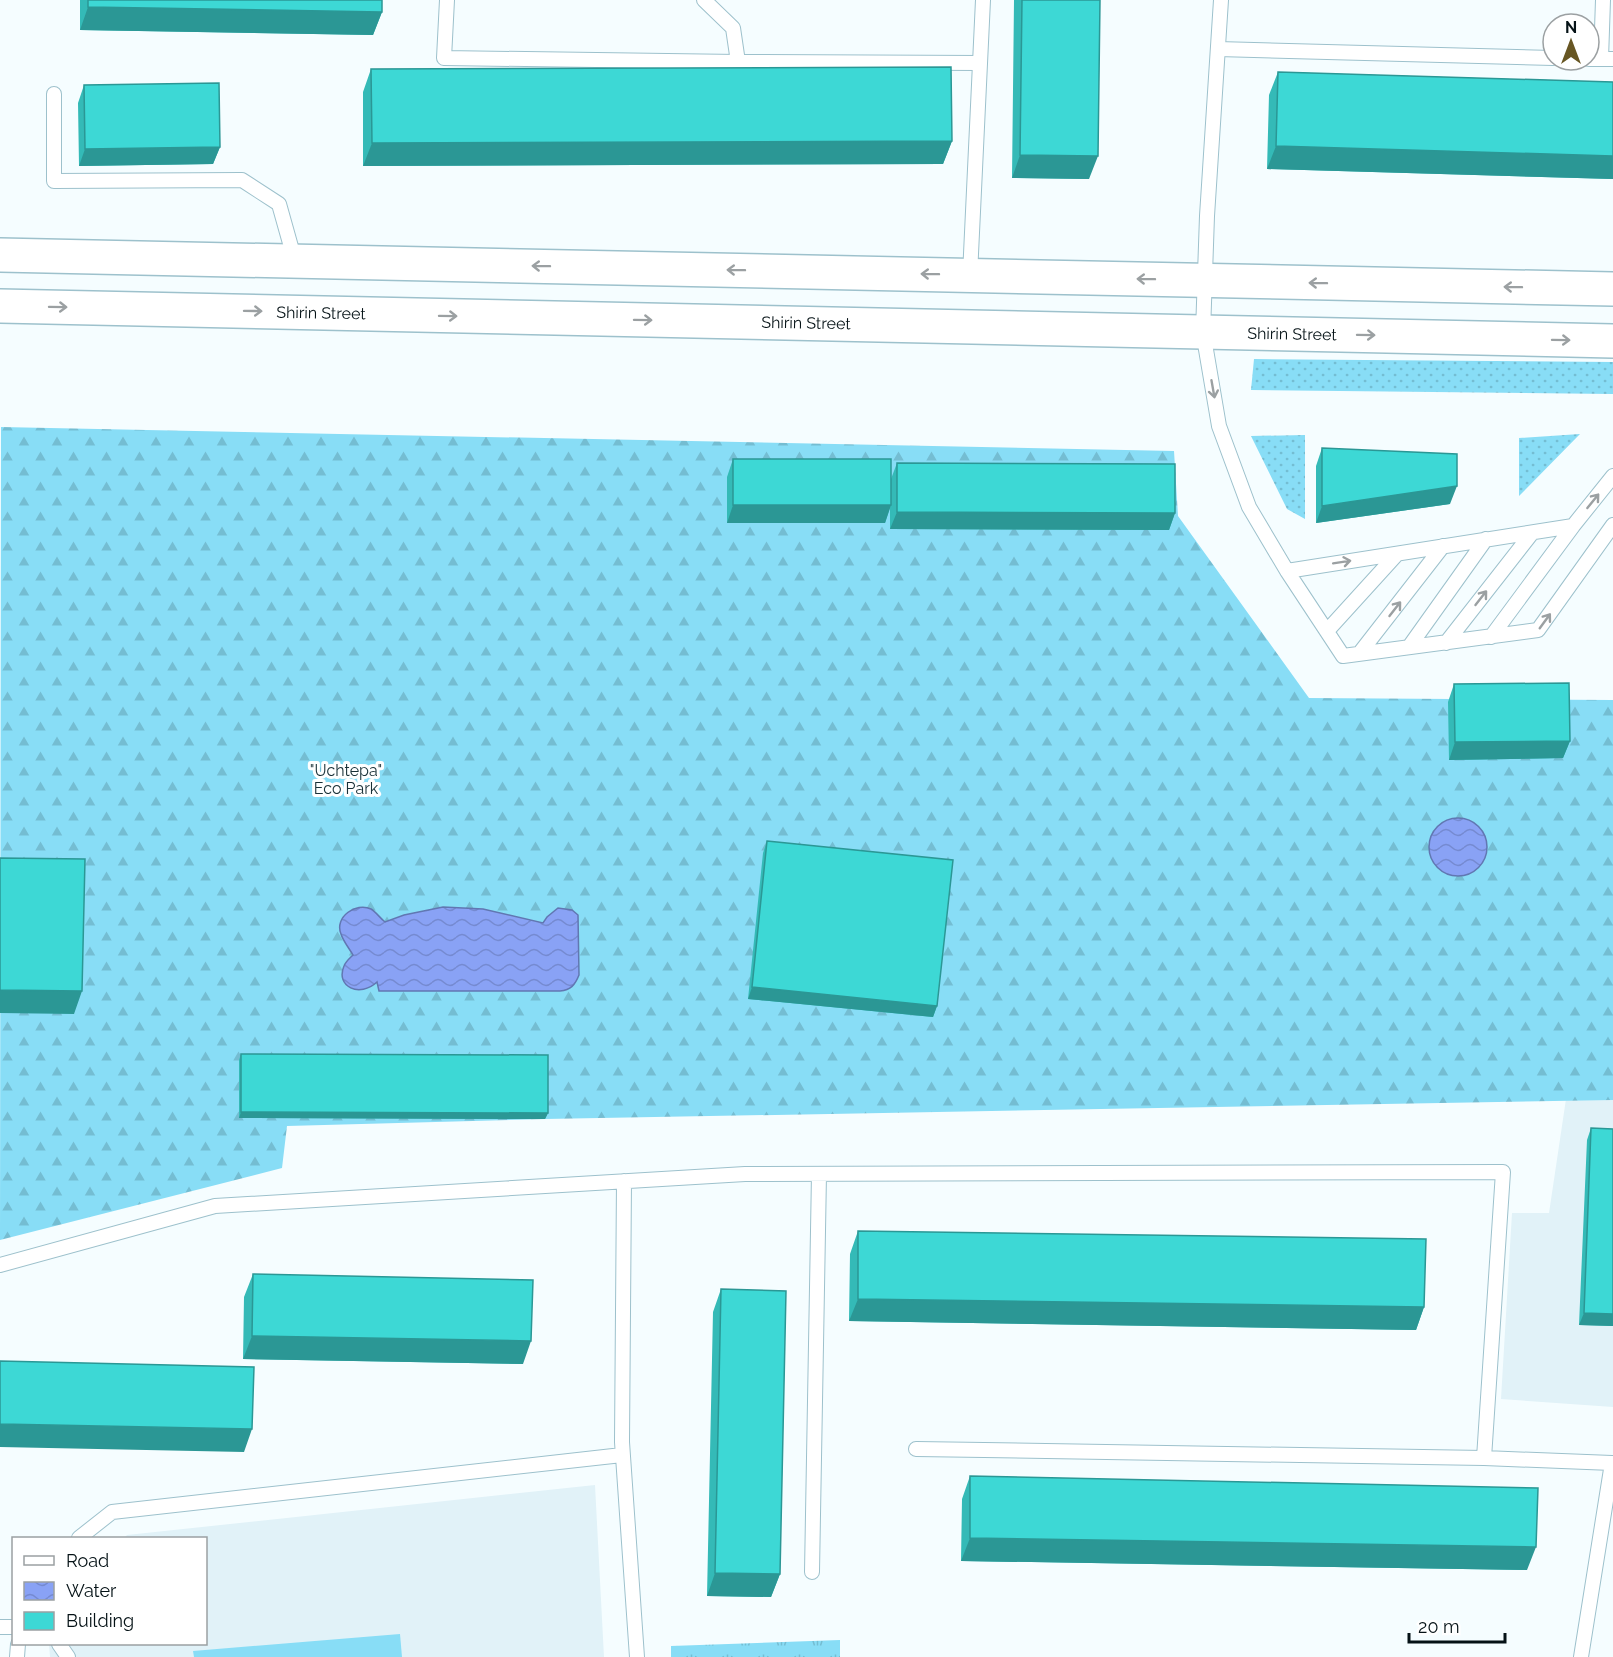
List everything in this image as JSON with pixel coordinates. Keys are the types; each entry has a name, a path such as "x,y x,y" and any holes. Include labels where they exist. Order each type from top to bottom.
{"main road":[{"path":"0,255 1613,289"},
{"name":"Shirin Street","path":"0,306 1613,341"}],"lane":[{"path":"447,0 444,58 980,63"},
{"path":"704,0 733,28 738,62"},
{"path":"970,275 983,0"},
{"path":"1221,0 1207,216 1203,332 1219,426 1249,507 1287,571 1343,656 1538,630 1613,525"},
{"path":"1601,59 1603,0"},
{"path":"1218,49 1541,58"},
{"path":"54,94 54,181 242,180 279,204 296,261"},
{"path":"1491,637 1613,476"},
{"path":"1287,571 1573,526"},
{"path":"1446,643 1532,532"},
{"path":"1410,647 1486,540"},
{"path":"1359,654 1443,546"},
{"path":"1327,631 1397,554"},
{"path":"0,1265 215,1206 745,1174 1503,1172 1484,1458"},
{"path":"812,1572 819,1174"},
{"path":"624,1181 622,1455 637,1657"},
{"path":"916,1449 1484,1458 1612,1463 1581,1657"},
{"path":"81,1537 112,1512 622,1455"}],"shaded area":[{"path":"1613,1098 1613,1407 1501,1399 1512,1213 1549,1213 1566,1099"},
{"path":"595,1485 604,1657 50,1657 49,1645 207,1645 207,1537 125,1537"}],"green space":[{"path":"1254,359 1613,362 1613,394 1251,390"},
{"name":"\"Uchtepa\" Eco Park","path":"1,427 1174,451 1178,516 1309,698 1613,700 1613,1100 545,1119 287,1126 282,1168 0,1240"},
{"path":"1580,434 1519,496 1519,438"},
{"path":"1305,435 1305,519 1287,509 1251,436"},
{"path":"400,1634 402,1657 194,1657 193,1651"},
{"path":"840,1640 840,1657 671,1657 671,1646"}],"water":[{"path":"1452,818 1464,818 1479,826 1487,841 1487,853 1479,868 1464,876 1452,876 1437,868 1429,853 1429,841 1437,826"},
{"path":"365,907 373,910 385,922 404,915 443,907 483,909 543,923 558,908 572,910 578,915 579,975 576,982 570,988 560,991 379,991 377,982 370,987 357,990 346,985 342,973 345,964 353,955 343,939 340,928 343,917 348,912"}],"building":[{"path":"88,0 382,0 382,12 88,7"},
{"path":"1022,0 1100,0 1098,156 1020,155"},
{"path":"951,67 952,141 372,143 371,69"},
{"path":"1278,72 1613,82 1613,156 1276,146"},
{"path":"219,83 220,147 85,149 84,85"},
{"path":"1322,448 1457,454 1457,486 1322,506"},
{"path":"733,459 891,459 891,505 733,505"},
{"path":"897,463 1175,464 1175,513 897,512"},
{"path":"1569,683 1570,741 1455,742 1454,684"},
{"path":"767,841 953,860 937,1006 752,987"},
{"path":"0,858 85,859 82,991 0,990"},
{"path":"241,1054 548,1055 548,1113 241,1112"},
{"path":"1591,1128 1613,1129 1613,1314 1584,1313"},
{"path":"858,1231 1426,1239 1424,1307 858,1299"},
{"path":"253,1274 533,1280 531,1341 252,1336"},
{"path":"721,1289 786,1291 780,1574 715,1573"},
{"path":"0,1361 254,1367 252,1429 0,1424"},
{"path":"970,1476 1538,1488 1536,1547 970,1538"}]}
